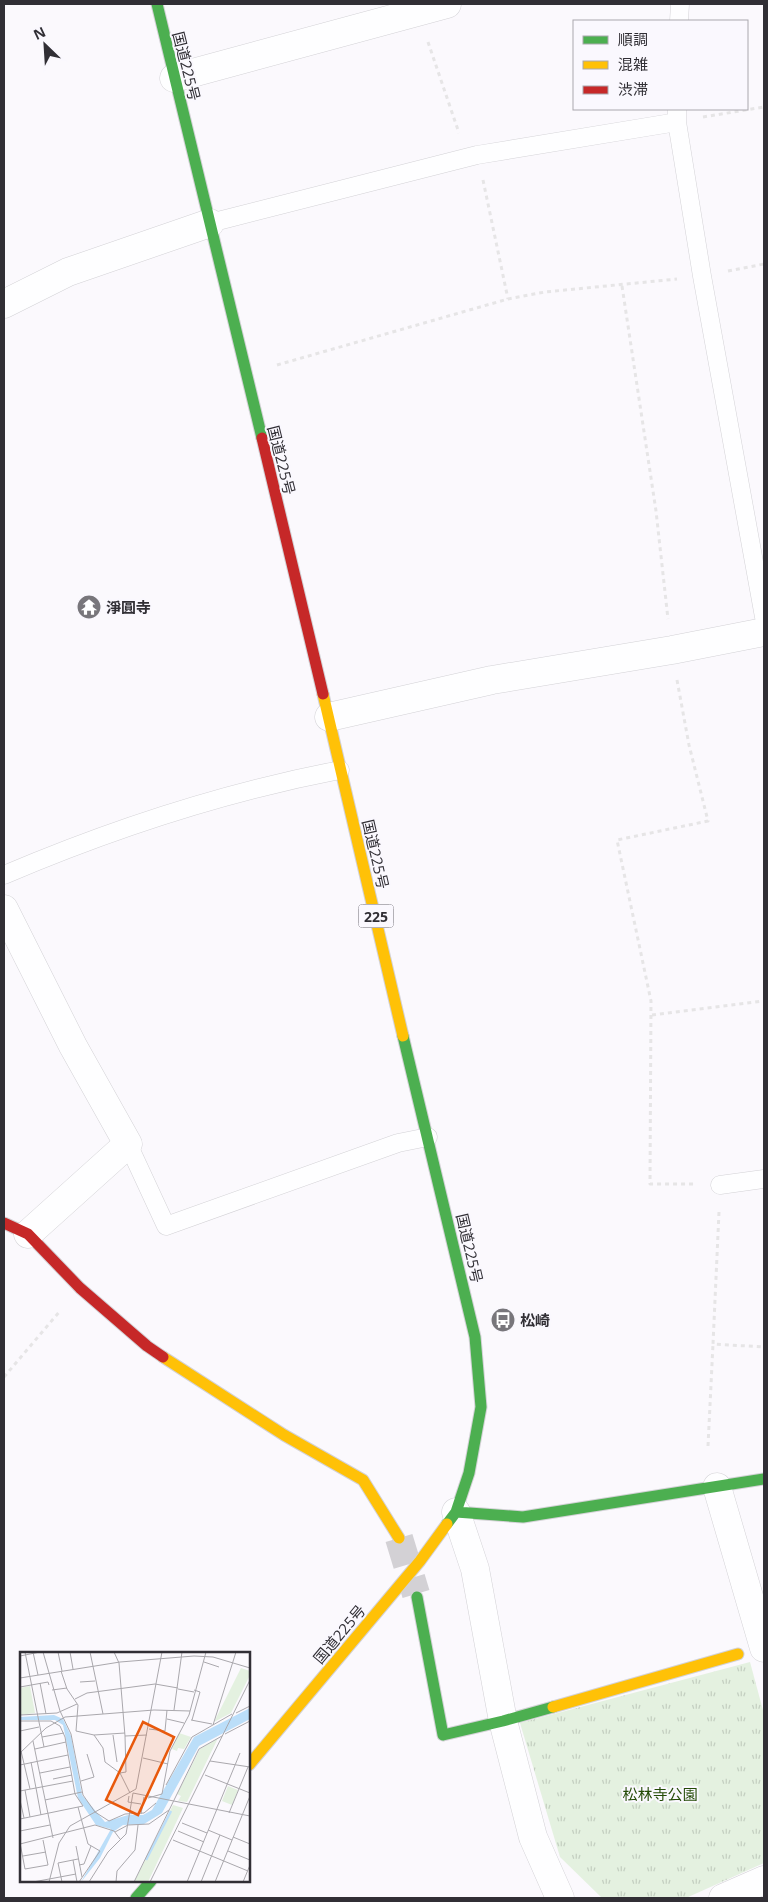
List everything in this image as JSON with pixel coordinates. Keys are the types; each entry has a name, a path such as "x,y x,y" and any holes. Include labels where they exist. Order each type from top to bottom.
{"main road":[{"name":"国道225号","path":"157,4 244,370 330,717 340,770 475,1337 480,1398 478,1429 470,1473 456,1512 420,1562 250,1764"},
{"path":"4,1223 28,1234 80,1288 148,1346 284,1435 362,1480 399,1538"},
{"path":"456,1512 523,1517 717,1488 764,1479"},
{"path":"417,1597 443,1735 738,1654"},
{"path":"136,1898 150,1882"}],"street":[{"path":"174,78 448,4"},
{"path":"4,304 68,272 210,224"},
{"path":"330,717 492,680 672,650 764,632"},
{"path":"4,909 73,1046 128,1144 28,1234"},
{"path":"717,1488 764,1648"},
{"path":"456,1512 475,1570 503,1720 533,1837 560,1898"},
{"path":"723,1898 764,1880"}],"lane":[{"path":"679,20 680,4"},
{"path":"210,224 472,156 677,115 702,276 764,617"},
{"path":"4,875 70,847 216,799 340,770"},
{"path":"128,1144 166,1226 398,1143 428,1137"},
{"path":"720,1184 764,1179"}],"path":[{"path":"418,13 472,156 508,299"},
{"path":"748,108 764,107"},
{"path":"677,115 731,110"},
{"path":"244,370 275,365 508,299 545,292 622,286 702,276 764,264"},
{"path":"622,286 656,511 672,650 689,745 708,821 617,840 651,1001 650,1184 720,1184 708,1446"},
{"path":"652,1015 764,1001"},
{"path":"4,1377 80,1288"},
{"path":"713,1344 764,1348"}],"green space":[{"name":"松林寺公園","path":"750,1662 764,1714 764,1863 686,1898 602,1898 560,1857 520,1723"}],"tunnel":[{"path":"399,1538 416,1594"}],"traffic: fast":[{"path":"157,4 262,438"},
{"path":"403,1036 475,1337 481,1407 469,1473 456,1512 447,1524"},
{"path":"456,1512 523,1517 764,1479"},
{"path":"417,1597 443,1735 553,1707"},
{"path":"136,1898 150,1882"}],"traffic: slow":[{"path":"323,694 403,1036"},
{"path":"163,1357 284,1435 363,1480 399,1538"},
{"path":"250,1764 420,1561 447,1524"},
{"path":"553,1707 738,1654"}],"traffic: jam":[{"path":"262,438 323,694"},
{"path":"4,1223 28,1234 80,1288 147,1346 163,1357"}],"place":[{"name":"淨圓寺","path":"89,607"},
{"name":"松崎","path":"503,1320"}]}
